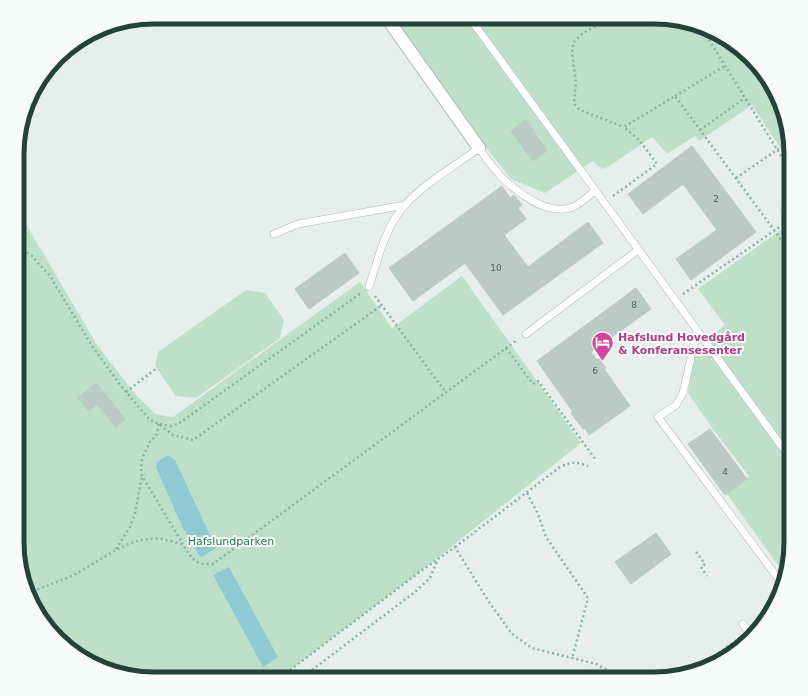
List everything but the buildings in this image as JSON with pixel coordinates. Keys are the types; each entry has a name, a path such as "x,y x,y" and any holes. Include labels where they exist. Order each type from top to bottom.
{"street":[{"path":"391,24 479,148"}],"lane":[{"path":"474,24 784,449"},
{"path":"369,287 387,234 405,204 420,191 479,148 508,184 523,195 543,205 558,209 573,207 595,191"},
{"path":"274,234 298,224 405,204"},
{"path":"523,336 638,250"},
{"path":"697,331 683,393 676,404 658,417 779,579"},
{"path":"743,624 749,631"}],"path":[{"path":"599,25 583,33 572,43 576,82 574,104 580,110 624,127 640,141 656,164 604,203"},
{"path":"706,35 784,162"},
{"path":"624,127 725,66"},
{"path":"675,96 784,244"},
{"path":"700,130 745,98"},
{"path":"736,178 784,146"},
{"path":"675,300 784,224"},
{"path":"24,251 31,255 50,276 92,346 126,392 150,420 159,424 170,426 178,424 369,287 446,393"},
{"path":"159,424 173,435 193,440 382,305"},
{"path":"142,476 193,560 203,565 212,564 523,336"},
{"path":"506,348 533,384 538,381 596,460"},
{"path":"126,392 156,368"},
{"path":"115,549 130,527 135,514 142,476 142,459 150,442 156,436 159,424"},
{"path":"287,672 560,467 578,462 588,466"},
{"path":"527,493 538,514 546,536 588,598 572,658"},
{"path":"34,591 75,574 96,563 115,549 133,543 162,539 183,545"},
{"path":"455,547 489,602 512,634 532,648 596,664 610,672"},
{"path":"696,552 705,564 701,567 707,576"},
{"path":"309,672 415,592 430,578 438,558"},
{"path":"712,659 726,650"}],"green space":[{"path":"398,24 663,24 688,28 719,41 746,62 757,75 771,96 782,128 784,145 784,153 752,105 699,141 695,136 667,154 652,137 608,167 602,169 593,161 545,193 511,179 491,154"},
{"path":"784,205 784,542 781,570 727,494 749,476 710,425 688,393 694,354 725,325 698,289 782,229 780,208"},
{"name":"Hafslundparken","path":"24,221 97,345 136,395 156,414 173,417 360,282 392,328 462,276 581,443 421,571 287,672 145,672 128,670 89,655 62,634 56,628 37,600 28,576 24,551"},
{"path":"246,290 265,293 284,320 280,338 196,398 176,396 155,366 158,352"}],"water":[{"path":"168,455 175,460 216,548 202,557 199,555 183,528 156,468 157,462"},
{"path":"229,567 278,657 263,667 213,575"}],"place":[{"name":"Hafslund Hovedgård & Konferansesenter","path":"603,362"}]}
